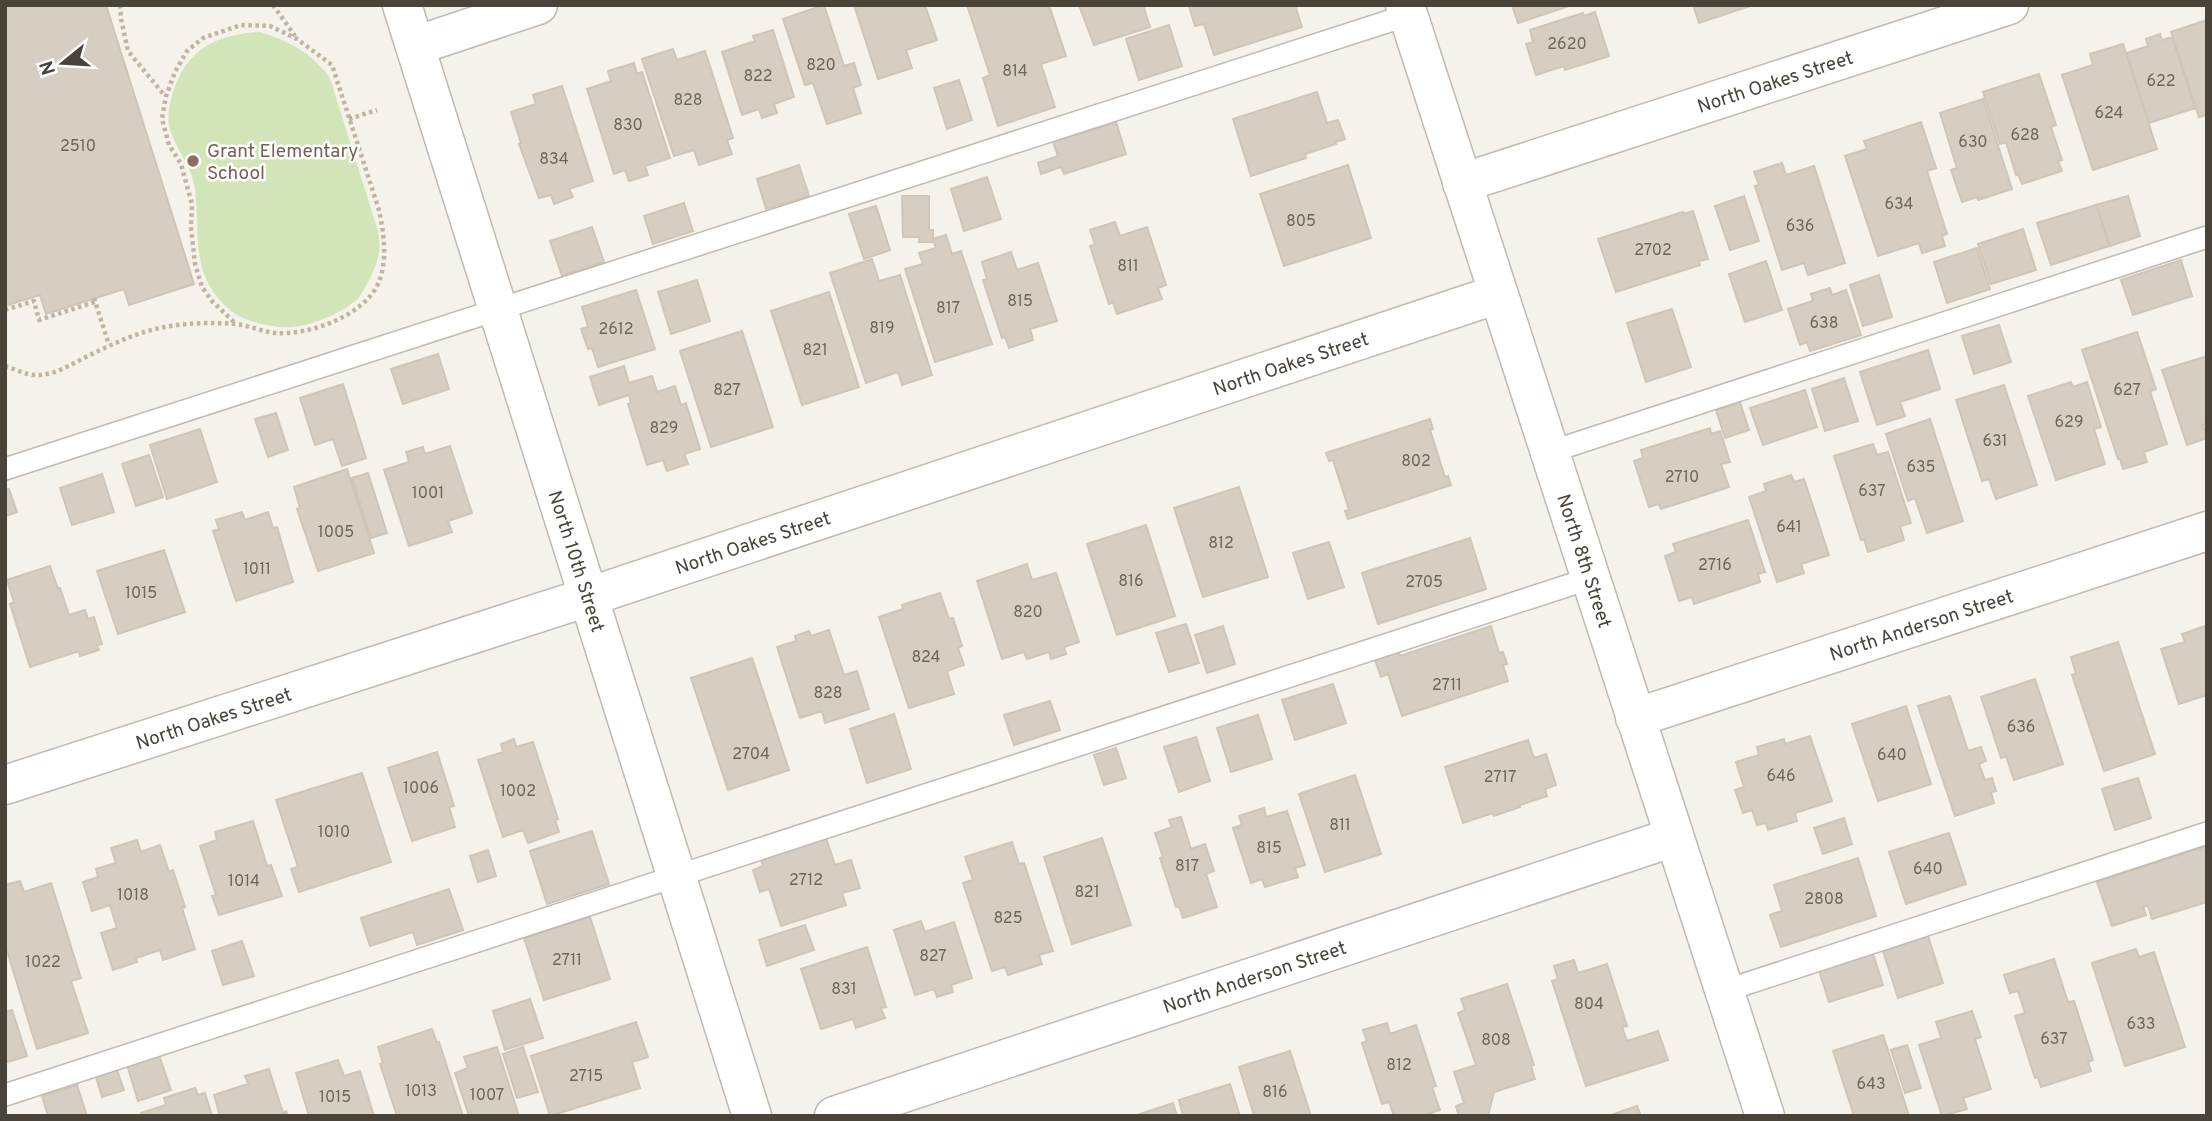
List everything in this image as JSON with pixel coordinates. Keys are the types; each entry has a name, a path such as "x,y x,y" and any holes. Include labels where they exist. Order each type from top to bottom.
{"street":[{"name":"North 10th Street","path":"402,5 752,1116"},
{"path":"415,46 538,5"},
{"name":"North Oakes Street","path":"1462,183 2009,5"},
{"name":"North 8th Street","path":"1406,10 1765,1116"},
{"name":"North Oakes Street","path":"5,785 588,597 1499,294"},
{"name":"North Anderson Street","path":"1635,718 2207,531"},
{"name":"North Anderson Street","path":"834,1116 1674,837"}],"lane":[{"path":"5,469 498,310 1406,10"},
{"path":"1550,452 2207,237"},
{"path":"5,1095 1591,578"},
{"path":"1724,991 2207,833"}],"path":[{"path":"120,5 128,51 166,96"},
{"path":"273,5 297,38"},
{"path":"5,366 34,375 56,373 141,332 175,325 236,324 277,333 309,329 337,320 362,304 377,284 385,253 384,230 332,65 297,38 270,26 241,25 203,38 187,51 174,72 162,119 169,145 181,164 192,204 191,227 195,264 202,287 212,301 236,324"},
{"path":"349,118 377,110"},
{"path":"5,310 34,301 39,320 95,300 110,345"}],"green space":[{"path":"260,32 299,49 316,62 330,78 379,236 376,263 360,296 347,307 329,316 293,327 267,325 238,316 219,300 209,284 200,258 193,181 169,125 169,109 176,84 190,60 209,44 220,39"}],"building":[{"path":"106,5 194,284 129,305 124,289 46,314 40,295 5,306 5,6"},
{"path":"824,5 844,66 854,63 861,85 853,88 861,113 827,124 813,83 805,85 783,19"},
{"path":"854,5 925,5 937,40 906,50 912,68 878,79"},
{"path":"967,5 1049,5 1066,56 1041,64 1055,107 998,126 983,78 990,75"},
{"path":"1079,5 1143,5 1150,27 1094,45"},
{"path":"1295,5 1302,27 1214,55 1204,24 1195,26 1189,6"},
{"path":"1512,5 1572,5 1518,23"},
{"path":"1693,5 1750,5 1750,6 1699,23"},
{"path":"1595,12 1609,56 1565,70 1564,66 1536,75 1526,44 1533,42 1530,30 1583,13 1584,16"},
{"path":"2207,20 2207,115 2199,117 2171,32"},
{"path":"1169,25 1182,66 1139,80 1126,39"},
{"path":"773,30 794,97 774,104 777,113 762,118 759,109 742,115 722,52 755,41 753,36"},
{"path":"2160,34 2162,40 2172,37 2195,108 2149,123 2127,53 2148,46 2146,39"},
{"path":"2123,44 2157,149 2093,170 2062,75 2093,65 2090,54"},
{"path":"673,49 677,60 705,51 733,138 727,140 732,154 699,165 694,150 674,156 642,59"},
{"path":"634,63 637,74 642,72 670,158 645,166 648,175 629,181 625,170 614,174 587,89 611,81 608,71"},
{"path":"2039,74 2056,125 2051,127 2062,160 2058,161 2062,171 2022,184 2018,174 2016,175 2006,142 2000,144 1983,92"},
{"path":"959,80 972,120 947,129 934,88"},
{"path":"562,86 593,181 569,189 573,197 554,204 551,195 539,198 519,144 521,143 511,112 536,104 533,95"},
{"path":"1317,92 1327,123 1338,120 1345,139 1305,154 1306,158 1251,176 1233,119"},
{"path":"1983,99 2012,189 1962,202 1951,170 1957,168 1940,113"},
{"path":"1116,122 1126,154 1064,174 1061,167 1041,174 1038,163 1058,156 1053,142"},
{"path":"1921,122 1936,168 1927,171 1947,234 1942,236 1945,246 1922,253 1919,243 1878,256 1845,156 1867,149 1864,141"},
{"path":"1782,163 1786,175 1814,166 1845,263 1808,275 1804,263 1782,270 1755,186 1759,185 1754,172"},
{"path":"799,165 809,196 766,209 757,179"},
{"path":"1348,165 1371,238 1284,266 1260,194"},
{"path":"987,177 1001,219 964,231 951,189"},
{"path":"902,196 929,196 929,230 933,230 933,242 919,242 919,237 903,237"},
{"path":"1744,196 1759,241 1730,250 1715,206"},
{"path":"2128,196 2140,236 2110,246 2096,205"},
{"path":"684,203 693,231 653,244 644,216"},
{"path":"2096,205 2109,246 2051,265 2037,223"},
{"path":"876,206 890,250 864,259 849,214"},
{"path":"1693,211 1708,259 1699,261 1700,265 1616,292 1598,239"},
{"path":"1115,222 1120,236 1147,227 1166,285 1158,288 1162,299 1117,314 1113,302 1109,304 1090,246 1095,244 1090,230"},
{"path":"592,227 604,262 562,276 550,241"},
{"path":"2023,229 2036,270 1991,284 1978,244"},
{"path":"946,235 952,254 961,251 992,344 935,362 905,269 923,264 919,253 936,248 933,239"},
{"path":"1977,248 1990,289 1947,303 1934,262"},
{"path":"1011,252 1017,270 1038,263 1057,321 1030,329 1033,340 1009,348 1005,337 1002,338 983,280 987,279 982,262"},
{"path":"872,259 879,281 900,275 932,375 902,385 898,372 866,383 830,273"},
{"path":"2181,260 2192,296 2133,315 2121,280"},
{"path":"1766,261 1782,310 1745,322 1729,274"},
{"path":"1879,275 1892,317 1863,326 1850,285"},
{"path":"697,280 710,321 671,334 658,292"},
{"path":"1830,288 1832,295 1846,290 1861,335 1810,351 1807,342 1800,345 1788,309 1813,301 1811,294"},
{"path":"636,290 655,349 598,367 592,348 588,349 581,329 588,327 582,307"},
{"path":"829,292 859,387 802,405 771,311"},
{"path":"1672,309 1691,367 1646,382 1627,323"},
{"path":"1999,325 2011,362 1974,374 1962,336"},
{"path":"742,331 773,427 711,447 680,351"},
{"path":"2137,332 2156,389 2150,391 2167,444 2144,452 2147,462 2123,469 2082,350"},
{"path":"1928,350 1940,389 1900,402 1905,416 1877,425 1860,372"},
{"path":"438,354 449,389 403,404 391,369"},
{"path":"2207,356 2207,424 2203,425 2207,438 2187,445 2162,370"},
{"path":"624,366 629,383 652,376 657,392 675,386 681,405 686,403 700,449 684,454 688,464 667,471 663,460 647,465 628,404 631,403 629,395 599,405 590,377"},
{"path":"1844,378 1858,421 1825,431 1812,389"},
{"path":"2071,382 2073,387 2087,382 2101,427 2094,429 2105,464 2056,480 2028,396"},
{"path":"343,384 366,458 342,466 333,439 315,445 300,398"},
{"path":"2004,385 2037,485 1996,499 1989,479 1982,481 1956,400"},
{"path":"1805,390 1817,427 1763,445 1750,408"},
{"path":"1740,402 1749,430 1725,438 1716,410"},
{"path":"276,413 288,450 268,457 255,419"},
{"path":"1430,419 1433,429 1430,430 1445,477 1448,476 1451,485 1348,519 1345,511 1349,510 1333,460 1329,461 1326,453"},
{"path":"1930,419 1963,521 1927,533 1915,498 1908,501 1886,434"},
{"path":"1710,428 1711,434 1720,431 1730,462 1721,464 1729,487 1661,509 1659,504 1649,507 1634,461 1643,458 1641,450"},
{"path":"200,429 217,482 167,499 150,445"},
{"path":"1873,444 1877,455 1888,452 1911,523 1900,526 1904,540 1868,552 1864,539 1861,540 1834,456"},
{"path":"450,446 472,513 448,521 452,532 409,546 384,470 409,462 406,452 423,447 425,454"},
{"path":"149,455 163,497 136,506 122,464"},
{"path":"347,469 374,553 318,571 297,509 300,508 294,487"},
{"path":"368,473 387,533 371,538 352,478"},
{"path":"102,474 114,512 72,525 60,488"},
{"path":"1791,475 1794,482 1804,479 1829,555 1801,564 1804,573 1777,582 1749,497 1766,491 1764,484"},
{"path":"1239,487 1268,577 1203,597 1174,508"},
{"path":"9,489 17,512 5,516 5,490"},
{"path":"242,512 245,520 268,512 273,528 277,527 293,582 236,601 213,531 219,529 216,520"},
{"path":"1748,520 1765,572 1758,574 1760,582 1694,604 1692,597 1679,601 1665,556 1676,552 1673,544"},
{"path":"1146,525 1175,616 1117,635 1087,544"},
{"path":"1470,538 1486,589 1378,624 1362,573"},
{"path":"1329,542 1344,587 1308,599 1293,553"},
{"path":"164,550 185,612 118,634 97,571"},
{"path":"1027,564 1032,580 1056,573 1079,642 1064,647 1066,654 1051,659 1049,652 1027,659 1024,652 1002,659 977,581"},
{"path":"50,566 69,615 85,610 88,619 94,617 102,644 97,645 99,650 80,656 79,651 30,667 10,604 14,602 7,580"},
{"path":"940,593 949,619 953,618 962,646 958,648 964,665 947,671 954,694 909,708 879,617 903,609 902,605"},
{"path":"1186,624 1199,663 1169,672 1156,633"},
{"path":"1223,626 1235,664 1207,673 1195,635"},
{"path":"1491,626 1499,653 1503,652 1507,664 1503,665 1508,681 1402,716 1388,674 1381,677 1375,660 1399,652 1400,656"},
{"path":"2205,626 2207,695 2179,704 2161,649 2185,642 2182,634"},
{"path":"829,630 844,675 857,671 869,709 825,723 822,711 800,718 777,647 796,641 795,636 809,631 811,636"},
{"path":"2118,642 2155,754 2104,771 2072,675 2076,674 2071,657"},
{"path":"752,658 789,770 728,790 691,678"},
{"path":"2035,679 2063,764 2014,780 2006,756 2001,758 1981,697"},
{"path":"1333,684 1346,723 1295,740 1282,700"},
{"path":"1950,696 1968,751 1981,747 1986,761 1979,764 1985,780 1992,778 1996,791 1991,792 1994,803 1955,816 1918,706"},
{"path":"1050,701 1060,730 1014,745 1004,715"},
{"path":"1906,706 1931,784 1878,801 1852,724"},
{"path":"894,714 911,769 867,783 850,729"},
{"path":"1258,715 1272,759 1231,772 1217,728"},
{"path":"1810,736 1832,801 1795,813 1797,821 1768,830 1766,823 1757,825 1752,810 1743,813 1735,790 1744,787 1736,762 1759,755 1757,747 1784,739 1785,744"},
{"path":"1196,737 1210,781 1179,792 1164,747"},
{"path":"514,739 516,747 533,742 558,819 555,820 559,832 528,843 523,830 503,837 478,760 503,752 501,744"},
{"path":"1528,740 1534,758 1546,754 1556,785 1545,789 1547,796 1494,816 1493,813 1463,823 1445,767"},
{"path":"1116,748 1126,778 1104,785 1094,755"},
{"path":"437,752 454,806 449,807 455,827 412,841 388,768"},
{"path":"362,773 391,862 299,892 291,869 298,867 276,800"},
{"path":"1355,775 1381,854 1325,872 1299,794"},
{"path":"2138,778 2151,818 2115,830 2102,789"},
{"path":"1264,808 1266,817 1287,811 1305,865 1295,868 1298,877 1265,887 1262,879 1251,883 1233,828 1242,825 1239,816"},
{"path":"1181,817 1191,849 1205,844 1214,871 1206,874 1217,907 1183,918 1179,906 1176,907 1155,833 1172,827 1169,820"},
{"path":"1844,818 1852,844 1823,854 1814,828"},
{"path":"253,821 267,866 271,865 282,896 219,915 212,896 216,895 200,846 217,840 215,832"},
{"path":"592,831 609,884 547,904 530,851"},
{"path":"1949,833 1966,884 1906,904 1889,852"},
{"path":"826,838 835,865 851,860 860,888 842,893 846,905 781,926 769,889 760,892 753,870 763,866 761,859"},
{"path":"1102,838 1131,925 1072,944 1044,857"},
{"path":"137,840 141,852 160,845 169,872 173,870 195,949 163,960 160,950 113,970 101,933 117,928 110,905 92,911 83,882 98,877 96,869 116,863 111,848"},
{"path":"1012,842 1019,864 1024,863 1053,951 1039,955 1042,964 1008,975 1005,967 992,971 963,883 973,880 965,857"},
{"path":"2207,846 2207,902 2152,919 2148,906 2143,907 2146,915 2112,926 2097,882"},
{"path":"488,850 496,876 478,882 470,856"},
{"path":"1858,858 1876,916 1781,947 1770,915 1782,911 1774,885"},
{"path":"20,881 24,892 51,883 81,978 71,981 88,1033 37,1049 5,944 5,885"},
{"path":"449,889 463,930 417,945 413,932 370,946 361,918"},
{"path":"590,917 610,979 544,1000 524,938"},
{"path":"921,921 925,932 954,922 972,978 951,985 953,992 937,997 934,989 915,995 894,930"},
{"path":"805,925 814,950 767,966 759,940"},
{"path":"1928,936 1943,983 1898,998 1883,951"},
{"path":"242,941 254,976 223,985 212,951"},
{"path":"867,947 886,1007 881,1008 885,1018 856,1028 853,1019 821,1029 801,969"},
{"path":"2136,949 2139,957 2154,952 2185,1047 2125,1066 2092,963"},
{"path":"1873,954 1883,985 1829,1002 1819,971"},
{"path":"2054,959 2068,1002 2074,1001 2093,1060 2088,1062 2091,1071 2041,1087 2038,1077 2035,1078 2015,1016 2025,1013 2018,991 2010,993 2004,975"},
{"path":"1574,960 1578,973 1607,964 1627,1026 1622,1027 1627,1041 1658,1031 1668,1060 1586,1086 1552,981 1558,979 1554,966"},
{"path":"1507,984 1534,1065 1531,1066 1535,1079 1494,1092 1488,1116 1459,1116 1456,1106 1464,1103 1454,1072 1476,1065 1458,1013 1465,1010 1461,999"},
{"path":"530,999 543,1038 505,1050 493,1011"},
{"path":"12,1010 27,1056 5,1063 5,1012"},
{"path":"1972,1011 1981,1037 1975,1039 1991,1089 1963,1098 1967,1109 1942,1116 1919,1045 1941,1038 1936,1022"},
{"path":"636,1022 648,1057 632,1062 640,1088 550,1116 531,1056"},
{"path":"1387,1023 1390,1034 1416,1025 1436,1086 1432,1087 1440,1110 1423,1116 1394,1116 1389,1102 1382,1104 1362,1043 1367,1041 1363,1030"},
{"path":"432,1029 437,1043 439,1042 463,1116 397,1116 380,1064 383,1063 378,1047"},
{"path":"1883,1035 1909,1116 1854,1116 1833,1051"},
{"path":"1907,1045 1921,1088 1905,1093 1891,1050"},
{"path":"497,1047 519,1116 469,1116 455,1073 468,1068 464,1057"},
{"path":"523,1047 538,1092 517,1098 503,1054"},
{"path":"1290,1051 1311,1116 1251,1116 1254,1115 1239,1067"},
{"path":"159,1055 171,1090 138,1101 127,1065"},
{"path":"338,1060 344,1076 360,1071 374,1116 309,1116 296,1073"},
{"path":"269,1069 283,1113 286,1111 288,1116 220,1116 214,1095 248,1084 245,1076"},
{"path":"117,1070 124,1090 102,1097 96,1077"},
{"path":"1230,1084 1240,1116 1183,1116 1179,1100"},
{"path":"77,1085 87,1116 48,1116 42,1096"},
{"path":"195,1088 198,1095 205,1093 212,1116 142,1116 141,1113 166,1105 164,1098"},
{"path":"1173,1103 1177,1116 1134,1116"},
{"path":"1637,1106 1641,1116 1608,1116"}],"place":[{"name":"Grant Elementary School","path":"193,161"}]}
